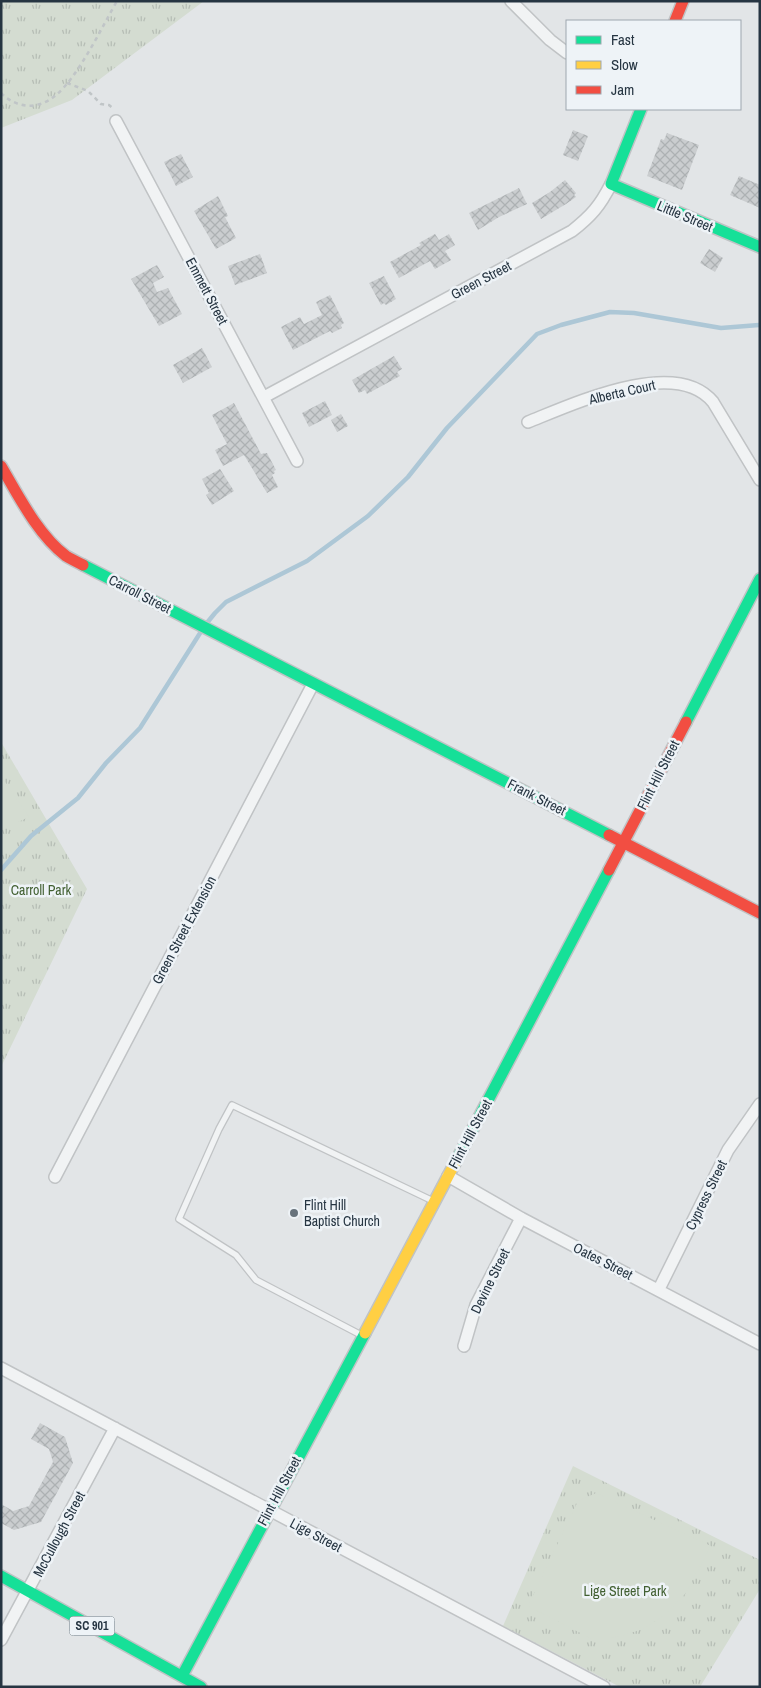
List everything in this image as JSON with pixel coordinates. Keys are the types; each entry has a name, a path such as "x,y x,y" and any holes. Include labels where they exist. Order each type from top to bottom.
{"main road":[{"path":"675,20 683,1"},
{"name":"Green Street","path":"611,184 641,110"},
{"name":"Little Street","path":"611,184 760,248"},
{"name":"Carroll Street","path":"1,466 38,527 51,543 66,556 314,684"},
{"name":"Flint Hill Street","path":"182,1676 435,1202 760,579"},
{"name":"Frank Street","path":"314,684 368,710 760,913"},
{"name":"SC 901","path":"1,1576 201,1687"}],"street":[{"path":"511,1 550,40 566,52"},
{"name":"Emmett Street","path":"116,117 297,461"},
{"name":"Green Street","path":"264,397 572,231 593,214 602,202 611,184"},
{"name":"Alberta Court","path":"528,422 578,402 622,389 660,382 689,385 706,394 713,402 760,480"},
{"name":"Green Street Extension","path":"55,1177 314,684"},
{"name":"Cypress Street","path":"659,1289 728,1150 760,1104"},
{"name":"Oates Street","path":"448,1176 521,1218 659,1289 760,1344"},
{"name":"Devine Street","path":"464,1346 476,1305 521,1218"},
{"name":"Lige Street","path":"1,1368 604,1687"},
{"name":"McCullough Street","path":"1,1640 115,1428"},
{"name":"Flint Hill Street","path":"176,1687 182,1676"}],"lane":[{"path":"362,1336 256,1280 236,1256 178,1219 232,1105 435,1202"}],"path":[{"path":"1,93 18,105 30,106 54,97 67,84 118,1"},
{"path":"67,84 88,91 101,104 114,108 116,117"}],"green space":[{"path":"1,1 204,1 72,100 1,128"},
{"name":"Carroll Park","path":"1,742 87,889 1,1067"},
{"path":"1,776 29,817 1,830"},
{"name":"Lige Street Park","path":"573,1466 760,1560 760,1589 700,1687 620,1687 503,1626"},
{"path":"596,1493 711,1546 685,1594 666,1614 643,1629 607,1639 592,1639 528,1606 578,1501"}],"building":[{"path":"573,130 588,136 578,161 563,155"},
{"path":"667,133 699,145 682,190 647,176 661,139 664,140"},
{"path":"181,154 193,177 176,186 164,162"},
{"path":"739,176 760,185 760,208 730,195"},
{"path":"565,180 576,193 574,195 576,197 541,219 532,203"},
{"path":"519,188 527,204 499,217 478,230 469,213"},
{"path":"218,196 228,216 225,217 236,238 216,249 194,211"},
{"path":"435,234 439,240 449,234 455,245 445,251 451,260 435,269 430,261 399,278 390,262 421,245 419,243"},
{"path":"709,249 723,258 715,272 700,263"},
{"path":"260,254 267,273 235,285 228,266"},
{"path":"157,265 164,277 153,283 157,292 168,288 182,314 159,326 131,279"},
{"path":"384,276 396,299 386,305 384,303 381,305 369,283"},
{"path":"330,295 344,323 341,325 342,328 332,333 330,331 293,350 281,327 300,317 304,324 322,315 316,302"},
{"path":"202,348 212,367 183,383 173,365"},
{"path":"394,356 402,369 397,372 400,376 367,394 365,390 359,393 352,380"},
{"path":"325,401 332,415 309,427 302,413"},
{"path":"234,403 261,454 267,453 276,470 272,475 278,487 267,493 244,455 223,466 215,450 227,444 212,415"},
{"path":"341,414 348,426 337,432 331,420"},
{"path":"220,469 234,491 212,505 206,495 209,493 202,479"},
{"path":"40,1423 65,1437 73,1463 41,1522 14,1530 1,1523 1,1504 13,1511 29,1506 53,1462 49,1449 31,1439"}],"waterway":[{"path":"206,624 226,602 307,561 368,516 408,477 447,428 537,334 561,325 610,312 634,313 721,328 759,325"},
{"path":"1,870 31,836 78,798 106,763 140,728 202,630"}],"traffic: fast":[{"path":"641,110 611,184 760,247"},
{"path":"83,565 609,835"},
{"path":"686,722 760,579"},
{"path":"455,1163 609,870"},
{"path":"182,1676 365,1333"},
{"path":"1,1576 201,1687"}],"traffic: slow":[{"path":"365,1333 455,1163"}],"traffic: jam":[{"path":"675,20 683,1"},
{"path":"1,466 29,514 46,537 66,556 83,565"},
{"path":"609,870 686,722"},
{"path":"609,835 760,913"}],"place":[{"name":"Flint Hill Baptist Church","path":"294,1213"}]}
